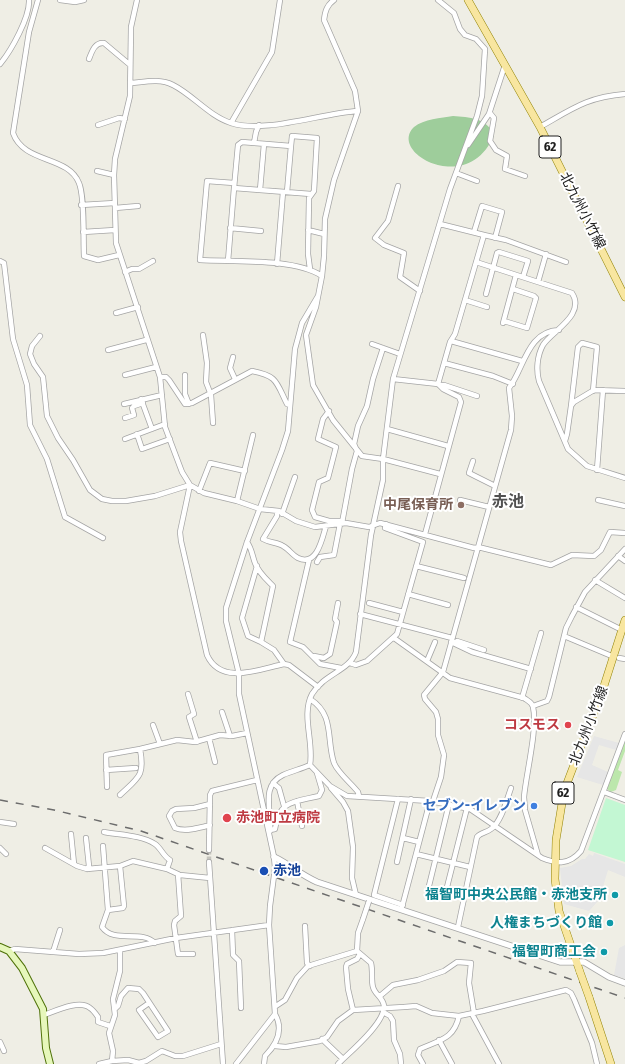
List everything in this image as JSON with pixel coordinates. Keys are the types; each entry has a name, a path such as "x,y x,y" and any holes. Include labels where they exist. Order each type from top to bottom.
{"main road":[{"name":"北九州小竹線","path":"468,0 506,64 540,127 625,297"},
{"name":"北九州小竹線","path":"611,1064 559,911 555,879 555,863 557,826 564,791 617,657 625,620"},
{"path":"0,947 9,951 30,979 44,1015 46,1048 50,1064"}],"street":[{"path":"0,64 12,47 27,16 29,0"},
{"path":"38,0 29,32 13,133 16,140 26,151 59,165 72,173 79,184 82,204 84,256 98,260 119,255"},
{"path":"60,0 75,2 84,0"},
{"path":"137,0 130,27 131,83 125,119 115,160 115,230 119,255 138,307 146,340 160,377 165,424 182,472 190,484 199,491 260,509 277,511 296,521 315,527 341,523"},
{"path":"231,123 272,52 280,0"},
{"path":"334,0 329,4 325,11 324,20 355,90 358,111 334,180 325,220 322,276 318,296 306,335 313,385 333,420 362,456 383,459 440,474"},
{"path":"356,894 352,878 353,847 348,811 343,802 330,786 310,765 311,750 308,711 310,699 324,679 350,663 356,652 360,614 374,524 383,480 383,459 393,379 456,173 477,116 482,96 485,49 476,39 465,35 460,29 454,13 438,0"},
{"path":"89,59 94,46 104,43 130,64"},
{"path":"466,148 475,137 490,113 506,64"},
{"path":"131,83 143,81 172,84 217,116 231,123 259,125 295,122 313,117 358,111"},
{"path":"540,127 590,99 625,94"},
{"path":"490,113 494,118 490,141 496,150 507,156 505,170 525,176"},
{"path":"98,125 119,118 125,119"},
{"path":"254,143 259,125"},
{"path":"277,264 292,136 318,138 314,191 309,198 308,254 310,269"},
{"path":"228,262 238,145 242,142 291,146"},
{"path":"260,190 264,144"},
{"path":"97,171 114,175"},
{"path":"456,173 477,181"},
{"path":"311,194 260,190 207,181 200,260 277,264 310,269 322,276"},
{"path":"398,186 388,220 375,238 384,245 404,253 400,277 420,291"},
{"path":"82,204 138,206"},
{"path":"474,232 482,206 502,212 495,238"},
{"path":"440,224 495,238 566,262"},
{"path":"230,228 261,231"},
{"path":"83,232 115,230"},
{"path":"308,230 324,234"},
{"path":"439,385 444,363 465,300 484,235"},
{"path":"486,294 497,254 499,252 526,259 528,261 523,277"},
{"path":"538,282 546,254"},
{"path":"0,261 4,263 13,339 27,384 30,425 47,459 65,516 102,538"},
{"path":"125,272 132,269 139,269 153,261"},
{"path":"476,262 568,291 574,296 575,304 568,321 544,345 538,361 537,374 568,449 574,456 587,466 625,478"},
{"path":"513,290 534,296 536,298 527,328 504,323 516,275"},
{"path":"264,1064 264,1056 275,1046 279,1037 277,1018 275,1014 276,1006 269,925 275,868 270,832 257,780 239,694 239,674 226,621 226,608 247,542 288,431 295,349 302,323 318,296"},
{"path":"465,300 487,307"},
{"path":"116,314 138,307"},
{"path":"402,907 419,842 444,763 444,755 438,735 438,719 436,712 425,699 424,695 443,672 511,430 512,416 509,388 513,384 522,361 537,340 547,333 560,330"},
{"path":"203,335 207,363 206,382 210,392 213,423"},
{"path":"40,336 32,346 30,354 34,364 43,377 47,416 58,438 73,460 90,490 102,499 112,501 154,496 190,484"},
{"path":"108,350 146,340"},
{"path":"451,341 522,361"},
{"path":"565,441 578,347 582,342 597,347 593,391"},
{"path":"372,344 400,354"},
{"path":"317,562 320,557 334,555 357,451 354,444 358,426 368,406 373,379 383,348"},
{"path":"233,357 230,368 235,379"},
{"path":"444,363 493,376 513,384"},
{"path":"125,375 156,367"},
{"path":"160,377 166,377 182,401 185,404 189,404 252,371 268,374 274,379 287,404 290,406"},
{"path":"185,376 185,394 189,404"},
{"path":"393,379 444,385 477,396"},
{"path":"425,534 440,474 461,402 459,398 439,385"},
{"path":"571,406 593,391 603,390 625,392"},
{"path":"597,470 603,390"},
{"path":"124,404 142,401 162,395"},
{"path":"125,418 134,415 132,408 142,401"},
{"path":"142,401 152,429"},
{"path":"328,411 323,419 318,439 336,447 328,478 319,482 312,510 315,516 329,521 369,527 374,524 386,524 474,548 478,547 551,565 572,555 594,556 601,550 610,532 625,533"},
{"path":"125,439 165,424"},
{"path":"387,429 448,446"},
{"path":"137,434 142,449 170,439"},
{"path":"237,501 253,435"},
{"path":"473,461 470,473 495,486"},
{"path":"199,491 210,463 245,471"},
{"path":"282,514 295,477"},
{"path":"190,484 181,536 207,655 211,664 216,668 239,674 284,664"},
{"path":"460,500 489,508"},
{"path":"598,500 625,506"},
{"path":"277,511 276,516 263,539 283,545 297,558 309,560"},
{"path":"350,663 356,665 367,661 387,642 394,638 423,542 390,531 385,528 386,524"},
{"path":"326,526 318,550 309,560 290,642 303,647 325,666 341,668"},
{"path":"247,542 251,548 260,573 273,586 261,642"},
{"path":"533,706 547,701 549,697 566,628 576,607 585,592 595,580 625,549"},
{"path":"618,556 625,561"},
{"path":"257,566 242,618 248,636 274,650 284,664 318,687"},
{"path":"416,566 464,578"},
{"path":"595,580 625,598"},
{"path":"408,594 448,605"},
{"path":"369,603 403,612"},
{"path":"313,656 324,658 330,654 337,622 335,619 338,604"},
{"path":"576,607 622,630"},
{"path":"360,614 399,625 413,627 452,641 472,652 531,669"},
{"path":"522,698 541,633"},
{"path":"564,636 625,659"},
{"path":"394,638 450,678 522,698 530,702 533,706 534,720 524,797 525,810 538,855"},
{"path":"452,641 458,641 484,650"},
{"path":"427,661 435,642"},
{"path":"188,694 194,714 188,718 197,742"},
{"path":"310,699 318,704 326,716 335,765 358,792 359,796"},
{"path":"222,712 230,736"},
{"path":"153,725 160,744"},
{"path":"107,787 106,755 177,740 197,742 220,735 230,736 247,733"},
{"path":"330,786 347,796 432,801 467,808 495,825 538,855 555,863 571,860 581,851 625,734"},
{"path":"209,738 216,762"},
{"path":"120,795 137,779 143,766 140,749"},
{"path":"270,832 271,822 268,796 273,783 284,774 310,765"},
{"path":"106,770 136,768"},
{"path":"270,832 275,829 278,814 284,806 297,801 319,796 322,790 317,773"},
{"path":"209,850 210,804 212,791 257,780"},
{"path":"273,783 280,788 284,806"},
{"path":"458,928 477,837 480,833 491,829 495,825 505,807 511,788"},
{"path":"604,792 625,800"},
{"path":"398,799 374,895 458,928 560,962 586,962 609,977 625,983"},
{"path":"397,862 411,800"},
{"path":"297,801 302,826"},
{"path":"210,804 194,808 176,809 172,811 169,816 175,828 178,829 192,829 210,825"},
{"path":"427,894 449,804"},
{"path":"446,891 467,808"},
{"path":"0,822 14,824"},
{"path":"104,832 143,838 156,844 165,857 170,860 167,868"},
{"path":"71,834 74,864"},
{"path":"86,838 89,866 87,869"},
{"path":"403,838 419,842"},
{"path":"103,846 108,910 103,921 102,927 104,931 110,935 149,939 155,943"},
{"path":"0,848 6,854"},
{"path":"46,848 74,864 87,869 120,866 133,861 167,868 178,874 210,878"},
{"path":"416,854 470,867"},
{"path":"274,857 283,861 302,875 370,900 402,907"},
{"path":"210,862 223,1064"},
{"path":"108,910 123,908 124,906 120,866"},
{"path":"178,874 181,916 175,922 178,954 193,954"},
{"path":"353,1010 348,989 346,967 347,964 357,959 359,952 358,933 370,900"},
{"path":"9,951 15,949 79,954 120,950 176,938 269,925"},
{"path":"305,926 307,963 310,966"},
{"path":"53,952 60,930"},
{"path":"232,930 233,956 238,961 241,1008"},
{"path":"112,1061 113,1051 109,1033 110,1026 113,1022 115,1009 113,998 120,971 120,950"},
{"path":"276,1006 285,1000 297,978 310,966 359,952"},
{"path":"359,952 371,962 373,989 380,996 383,1010 393,1021 394,1040 400,1054 401,1064"},
{"path":"380,996 394,985 418,980 444,971 457,962 471,963 469,982 473,1013 498,1064"},
{"path":"115,1009 118,1006 120,996 128,988 139,989 149,1003 168,1031 158,1037 139,1010 149,1003"},
{"path":"275,1046 292,1047 327,1037 338,1021 353,1010 383,1010 416,1006 432,1013 459,1016 566,990 571,993 574,999 592,1043 597,1064"},
{"path":"44,1015 69,1006 82,1005 89,1007 98,1017 98,1022 110,1026"},
{"path":"338,1064 375,1026 383,1010"},
{"path":"236,1064 275,1014"},
{"path":"423,1064 418,1055 420,1049 453,1033 459,1016"},
{"path":"322,1039 343,1059"},
{"path":"439,1040 452,1064"},
{"path":"0,1042 4,1051"},
{"path":"99,1064 128,1060 139,1063 146,1061 162,1051 175,1056 183,1056 221,1044"}],"green space":[{"path":"453,116 477,120 487,125 491,129 494,135 482,154 467,164 451,167 434,164 421,157 412,148 409,137 414,127 418,124 438,118"},
{"path":"625,740 625,751 618,770 622,772 616,790 611,792 607,789"},
{"path":"606,798 625,805 625,862 588,850"}],"shaded area":[{"path":"594,736 619,743 616,750 599,745 592,765 608,772 603,785 577,777"},
{"path":"594,853 625,864 625,877 608,870 599,900 589,911 564,904 560,868 571,866 582,859 585,859 589,854 593,856"},
{"path":"625,945 625,979 614,975 619,948"}],"tunnel":[{"path":"209,850 209,862"}],"railway":[{"path":"0,800 54,810 141,831 625,998"}],"place":[{"name":"中尾保育所","path":"461,505"},
{"name":"コスモス","path":"568,725"},
{"name":"セブン-イレブン","path":"534,806"},
{"name":"赤池町立病院","path":"227,818"},
{"name":"赤池","path":"264,871"},
{"name":"福智町中央公民館・赤池支所","path":"615,895"},
{"name":"人権まちづくり館","path":"610,923"},
{"name":"福智町商工会","path":"604,952"}],"district":[{"name":"赤池","path":"508,503"}]}
